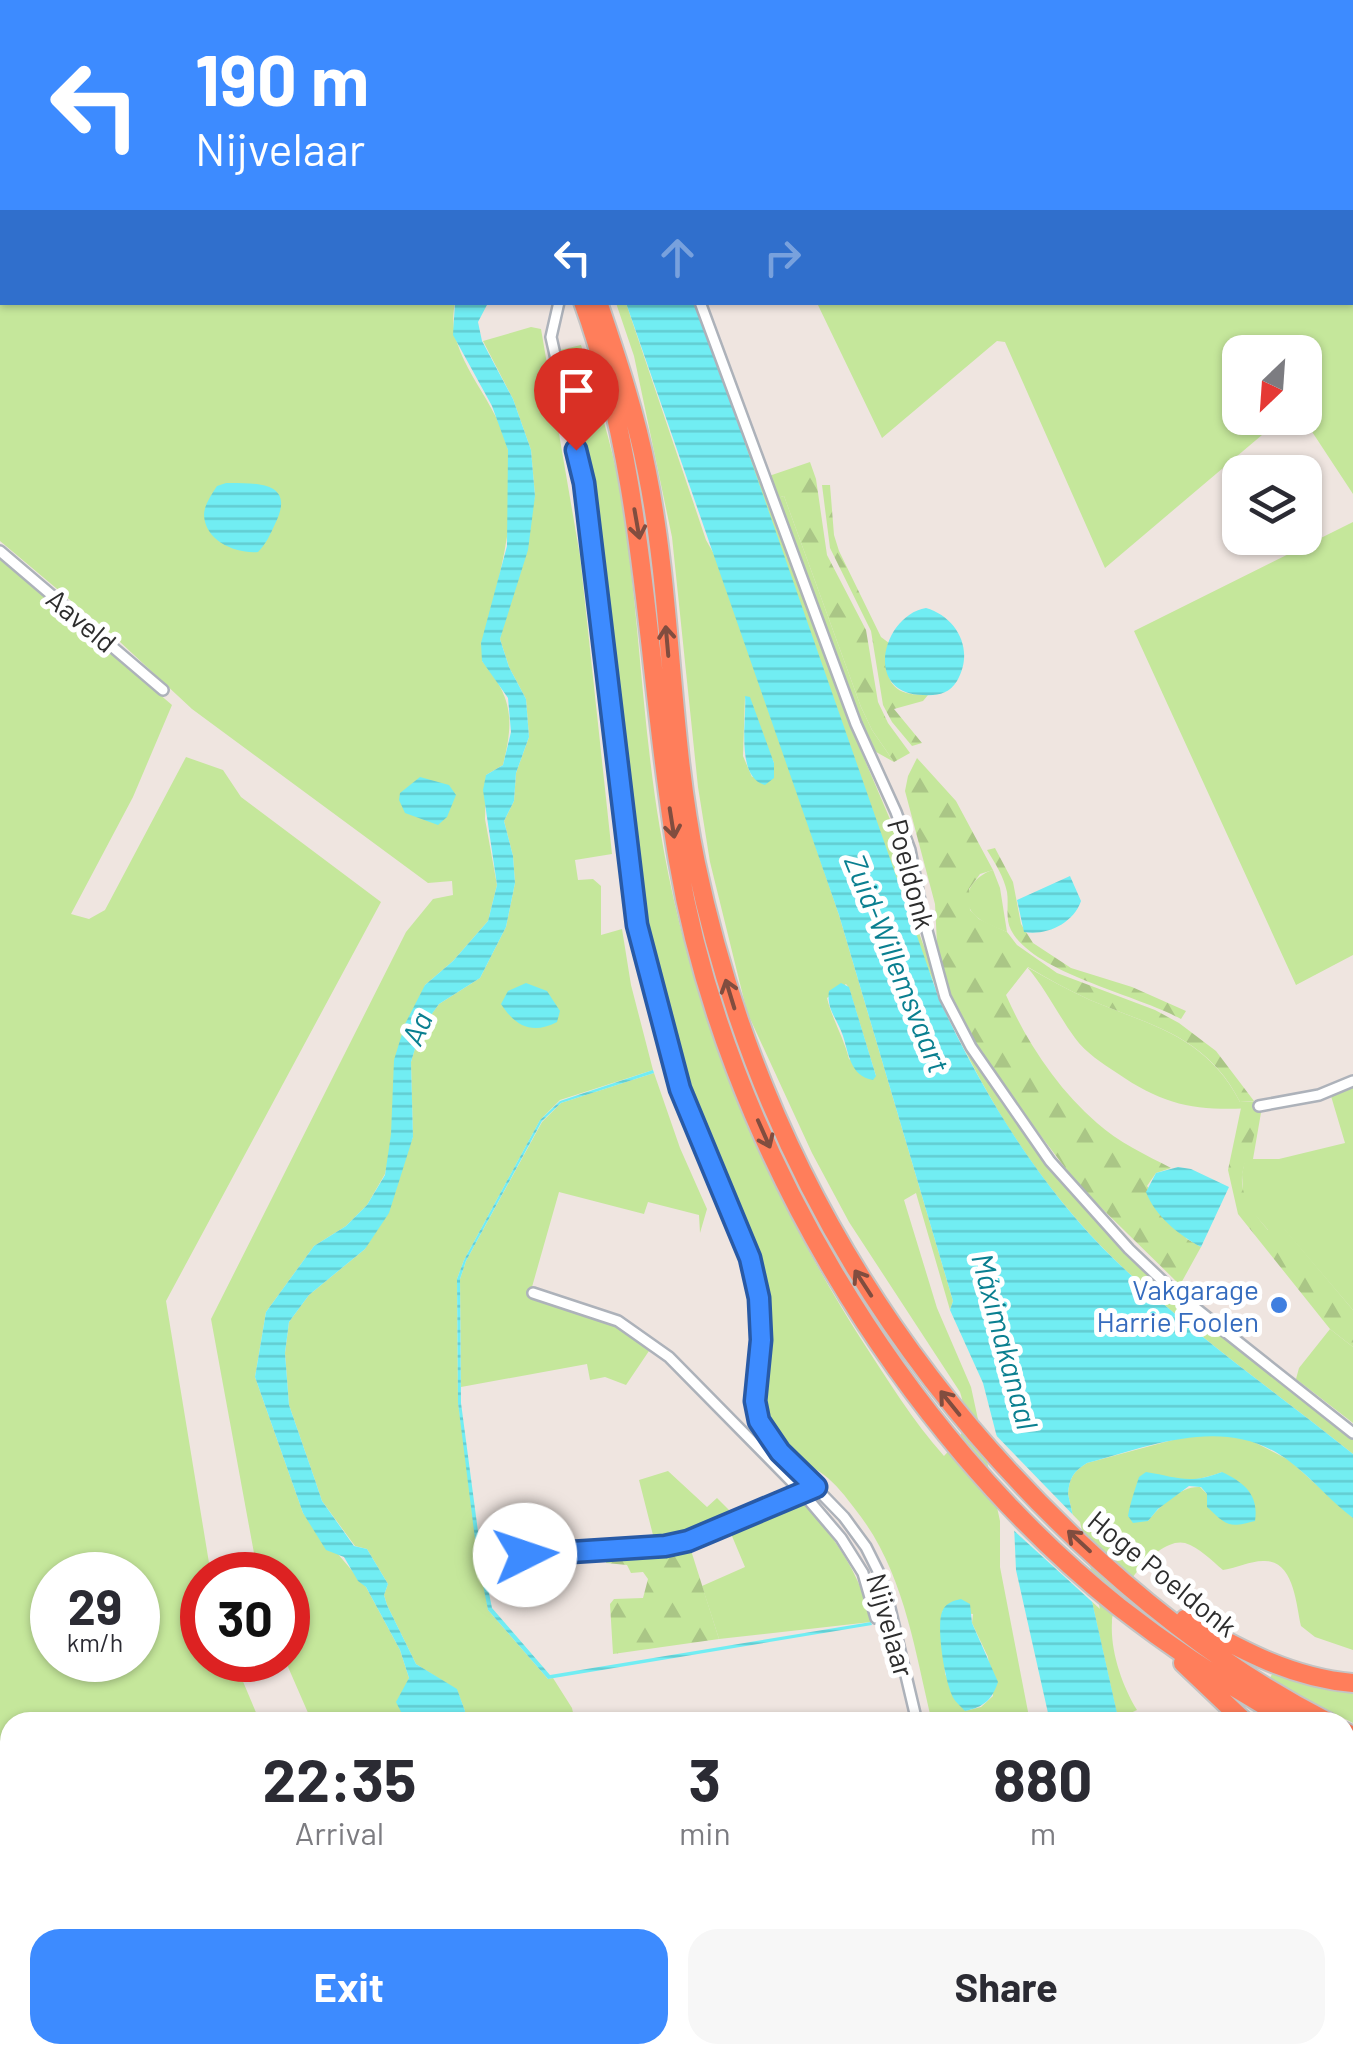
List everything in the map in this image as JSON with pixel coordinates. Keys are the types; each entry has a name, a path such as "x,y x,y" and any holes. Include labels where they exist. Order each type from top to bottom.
{"highway":[{"name":"Hoge Poeldonk","path":"584,305 627,466 640,539 679,867 717,1012 760,1127 815,1236 880,1344 936,1422 1072,1565 1163,1640 1277,1712"},
{"name":"Hoge Poeldonk","path":"599,305 647,471 683,788 700,881 730,997 762,1086 812,1193 852,1266 918,1364 1050,1514 1152,1606 1242,1671 1311,1712"},
{"path":"1152,1606 1276,1665 1353,1683"},
{"path":"1163,1640 1192,1674 1234,1712"}],"street":[{"path":"557,305 551,337 584,483 637,925 680,1089 750,1258 759,1298 761,1340 755,1401 759,1421 740,1431"},
{"name":"Poeldonk","path":"701,305 808,598 910,850 945,997 971,1047 1050,1161 1129,1248 1169,1287 1353,1433"},
{"name":"Aaveld","path":"0,551 163,690"},
{"path":"1259,1106 1320,1094 1353,1081"},
{"name":"Nijvelaar","path":"533,1293 618,1320 669,1357 801,1491 841,1538 863,1574 876,1618"},
{"name":"Nijvelaar","path":"759,1421 780,1452 816,1487 866,1547 881,1577 914,1712"},
{"path":"525,1555 665,1546 688,1541 816,1487"}],"green space":[{"path":"0,305 455,305 457,341 502,431 511,476 508,529 482,661 505,698 509,722 503,765 486,775 485,819 497,885 488,921 453,961 425,985 385,1174 367,1205 346,1226 314,1246 266,1312 255,1377 303,1513 366,1587 400,1650 409,1678 402,1712 308,1712 295,1682 310,1682 310,1552 254,1552 211,1319 406,932 433,899 453,895 452,881 428,883 192,709 119,641 0,541"},
{"path":"617,305 627,305 839,915 953,1301 950,1310 916,1193 904,1200 937,1308 971,1387 1000,1521 1000,1567 1028,1712 930,1712 905,1611 872,1533 837,1487 781,1445 764,1419 760,1391 765,1298 743,1225 711,1155 707,1131 693,1110 662,991 604,627 606,590 598,570 560,350 581,345 608,436 632,575 660,829 690,964 711,1029 762,1157 825,1280 880,1369 944,1456 964,1427 960,1392 849,1222 812,1153 747,1012 710,862 698,787 672,537 634,356","holes":["745,696 774,763 752,777 743,756","846,984 849,988 876,1076 849,1059 827,998","942,1611 973,1614 972,1623 988,1657 993,1696 981,1707 965,1711 945,1674"]},
{"path":"697,305 850,725 903,850 919,933 943,998 995,1088 1127,1250 1353,1437 1353,1454 1203,1337 1145,1288 1083,1227 1052,1190 998,1110 952,1024 915,935"},
{"path":"818,305 1353,305 1353,494 1314,435 1322,435 1322,335 1222,335 1222,435 1262,435 1238,455 1222,455 1222,469 1105,568 1005,342 997,341 882,438"},
{"path":"531,327 541,329 580,556 612,854 575,860 578,880 593,879 601,886 601,935 622,929 631,985 653,1070 560,1100 540,1120 457,1279 458,1403 488,1610 548,1679 553,1678 573,1712 465,1712 457,1690 416,1664 387,1605 384,1595 388,1584 367,1549 355,1546 322,1501 289,1405 285,1353 289,1322 309,1295 365,1249 413,1137 411,1062 421,1028 439,1004 480,978 506,927 515,883 504,821 514,801 516,773 529,737 526,699 500,639 535,496 531,450 513,399 483,341"},
{"path":"810,462 827,555 866,630 878,702 910,753 894,762 861,707 784,496 774,499 766,477"},
{"path":"822,485 830,485 839,551 881,637 889,643 887,667 891,682 906,693 928,695 923,701 894,709 922,743 912,746 883,705 871,631 830,548"},
{"path":"784,496 861,707 894,762 869,748 774,499"},
{"path":"1353,522 1353,955 1296,985 1134,631 1287,555 1322,555 1322,537"},
{"path":"0,558 172,705 133,797 71,914 89,919 105,910 186,757 223,770 241,797 381,902 166,1301 207,1552 180,1552 180,1682 243,1682 256,1712 0,1712"},
{"path":"917,758 956,801 993,870 980,874 969,889 970,910 979,919 1007,932 1017,945 1057,973 1179,1023 1216,1051 1254,1101 1240,1102 1211,1062 1176,1036 1082,996 1028,967 1006,995 1045,1064 1083,1110 1132,1148 1171,1168 1156,1173 1147,1186 1187,1239 1201,1247 1180,1285 1079,1186 1006,1090 950,1000 937,944 935,904 905,791"},
{"path":"995,848 1013,882 1021,924 1033,943 1071,968 1132,987 1186,1011 1181,1019 1063,971 1023,945 1009,926 1006,886 987,850"},
{"path":"993,870 1007,932 978,918 968,904 973,883"},
{"path":"1027,967 1090,1000 1176,1036 1211,1062 1240,1102 1263,1101 1253,1159 1279,1159 1345,1143 1331,1096 1353,1087 1353,1310 1283,1228 1269,1231 1248,1207 1242,1174 1256,1108 1217,1109 1183,1104 1135,1084 1079,1043"},
{"path":"654,1073 680,1148 707,1209 700,1233 699,1215 648,1202 644,1214 559,1192 530,1294 615,1326 651,1348 626,1385 605,1377 590,1380 587,1364 461,1387 460,1279 466,1261 542,1122 561,1103"},
{"path":"1241,1108 1257,1108 1256,1128 1243,1169 1244,1194 1268,1230 1283,1227 1353,1310 1353,1347 1330,1329 1238,1214 1228,1170"},
{"path":"1330,1329 1353,1347 1353,1423 1296,1379 1299,1368"},
{"path":"1215,1434 1250,1440 1289,1460 1353,1518 1353,1650 1315,1637 1301,1626 1292,1584 1273,1562 1258,1561 1223,1570 1195,1548 1174,1543 1138,1570 1114,1611 1115,1656 1137,1710 1116,1712 1068,1494 1076,1472 1087,1463 1180,1438","holes":["1222,1472 1207,1494 1200,1487 1178,1493 1148,1521 1130,1509 1155,1474 1189,1480"]},
{"path":"668,1471 707,1507 717,1498 736,1517 688,1534 654,1539 639,1480"},
{"path":"793,1502 803,1502 836,1543 854,1572 871,1622 719,1639 702,1586 745,1567 729,1529"},
{"path":"689,1544 719,1639 613,1654 610,1604 614,1599 643,1598 648,1579 643,1572 631,1573 627,1565 606,1563 608,1552"},
{"path":"1272,1674 1353,1690 1353,1712 1332,1712 1269,1680"}],"water":[{"name":"Aa","path":"455,305 487,305 478,322 482,341 513,399 531,450 535,496 528,550 500,639 526,699 529,737 516,773 514,801 504,821 515,883 506,927 480,978 439,1004 421,1029 411,1062 413,1137 389,1213 365,1249 309,1295 289,1322 285,1353 289,1405 322,1501 354,1546 367,1549 388,1584 384,1595 387,1605 416,1664 457,1689 465,1711 401,1712 396,1702 409,1678 400,1650 366,1587 344,1557 326,1550 303,1513 255,1377 266,1312 314,1246 346,1226 367,1205 385,1175 394,1060 405,1024 425,985 453,961 488,921 497,885 483,790 486,775 503,765 511,732 508,698 482,661 481,643 507,546 508,450 492,406 453,335"},
{"path":"627,305 697,305 939,999 1016,1139 1063,1203 1117,1262 1203,1337 1353,1454 1353,1518 1289,1461 1241,1439 1216,1436 1164,1442 1087,1463 1076,1472 1068,1494 1117,1712 1048,1712 1016,1570 1014,1525 1000,1449 983,1383 950,1310 953,1301 839,915"},
{"path":"262,485 271,488 281,500 275,524 258,552 240,551 223,544 206,524 204,511 209,500 217,486"},
{"path":"926,608 954,627 964,658 954,685 933,695 904,691 892,682 886,669 890,638 899,624"},
{"path":"745,696 750,697 774,763 774,778 765,785 756,780 746,760"},
{"path":"420,777 449,785 456,795 447,817 438,825 405,813 399,800 400,793"},
{"path":"1070,876 1081,901 1072,916 1050,930 1024,932 1017,900"},
{"path":"526,983 547,991 560,1011 557,1022 532,1028 518,1023 506,1012 501,1004 508,991"},
{"path":"841,983 849,987 876,1076 873,1080 855,1069 831,1009 829,991"},
{"path":"653,1070 654,1073 561,1103 542,1121 460,1279 461,1403 492,1608 550,1675 871,1622 872,1625 548,1679 488,1610 458,1403 457,1279 464,1260 540,1120 560,1101"},
{"path":"1178,1167 1229,1187 1201,1247 1169,1224 1146,1192 1156,1173"},
{"path":"1146,1472 1191,1479 1222,1472 1249,1491 1255,1504 1255,1521 1234,1525 1224,1522 1207,1507 1207,1494 1201,1487 1189,1486 1148,1521 1133,1523 1128,1516 1130,1507 1139,1477"},
{"path":"961,1599 970,1604 972,1623 998,1682 986,1702 965,1711 954,1700 947,1682 940,1630 943,1609"}],"pier":[{"path":"989,1428 1080,1522 1100,1609 1009,1526"}],"place":[{"name":"Vakgarage Harrie Foolen","path":"1279,1305"}],"route":[{"path":"525,1555 665,1546 688,1541 816,1487 780,1452 759,1421 755,1401 761,1340 759,1298 750,1258 680,1089 637,925 584,483 576,450"}],"water label":[{"name":"Zuid-Willemsvaart","path":"898,963"},
{"name":"Máximakanaal","path":"1006,1341"}]}
